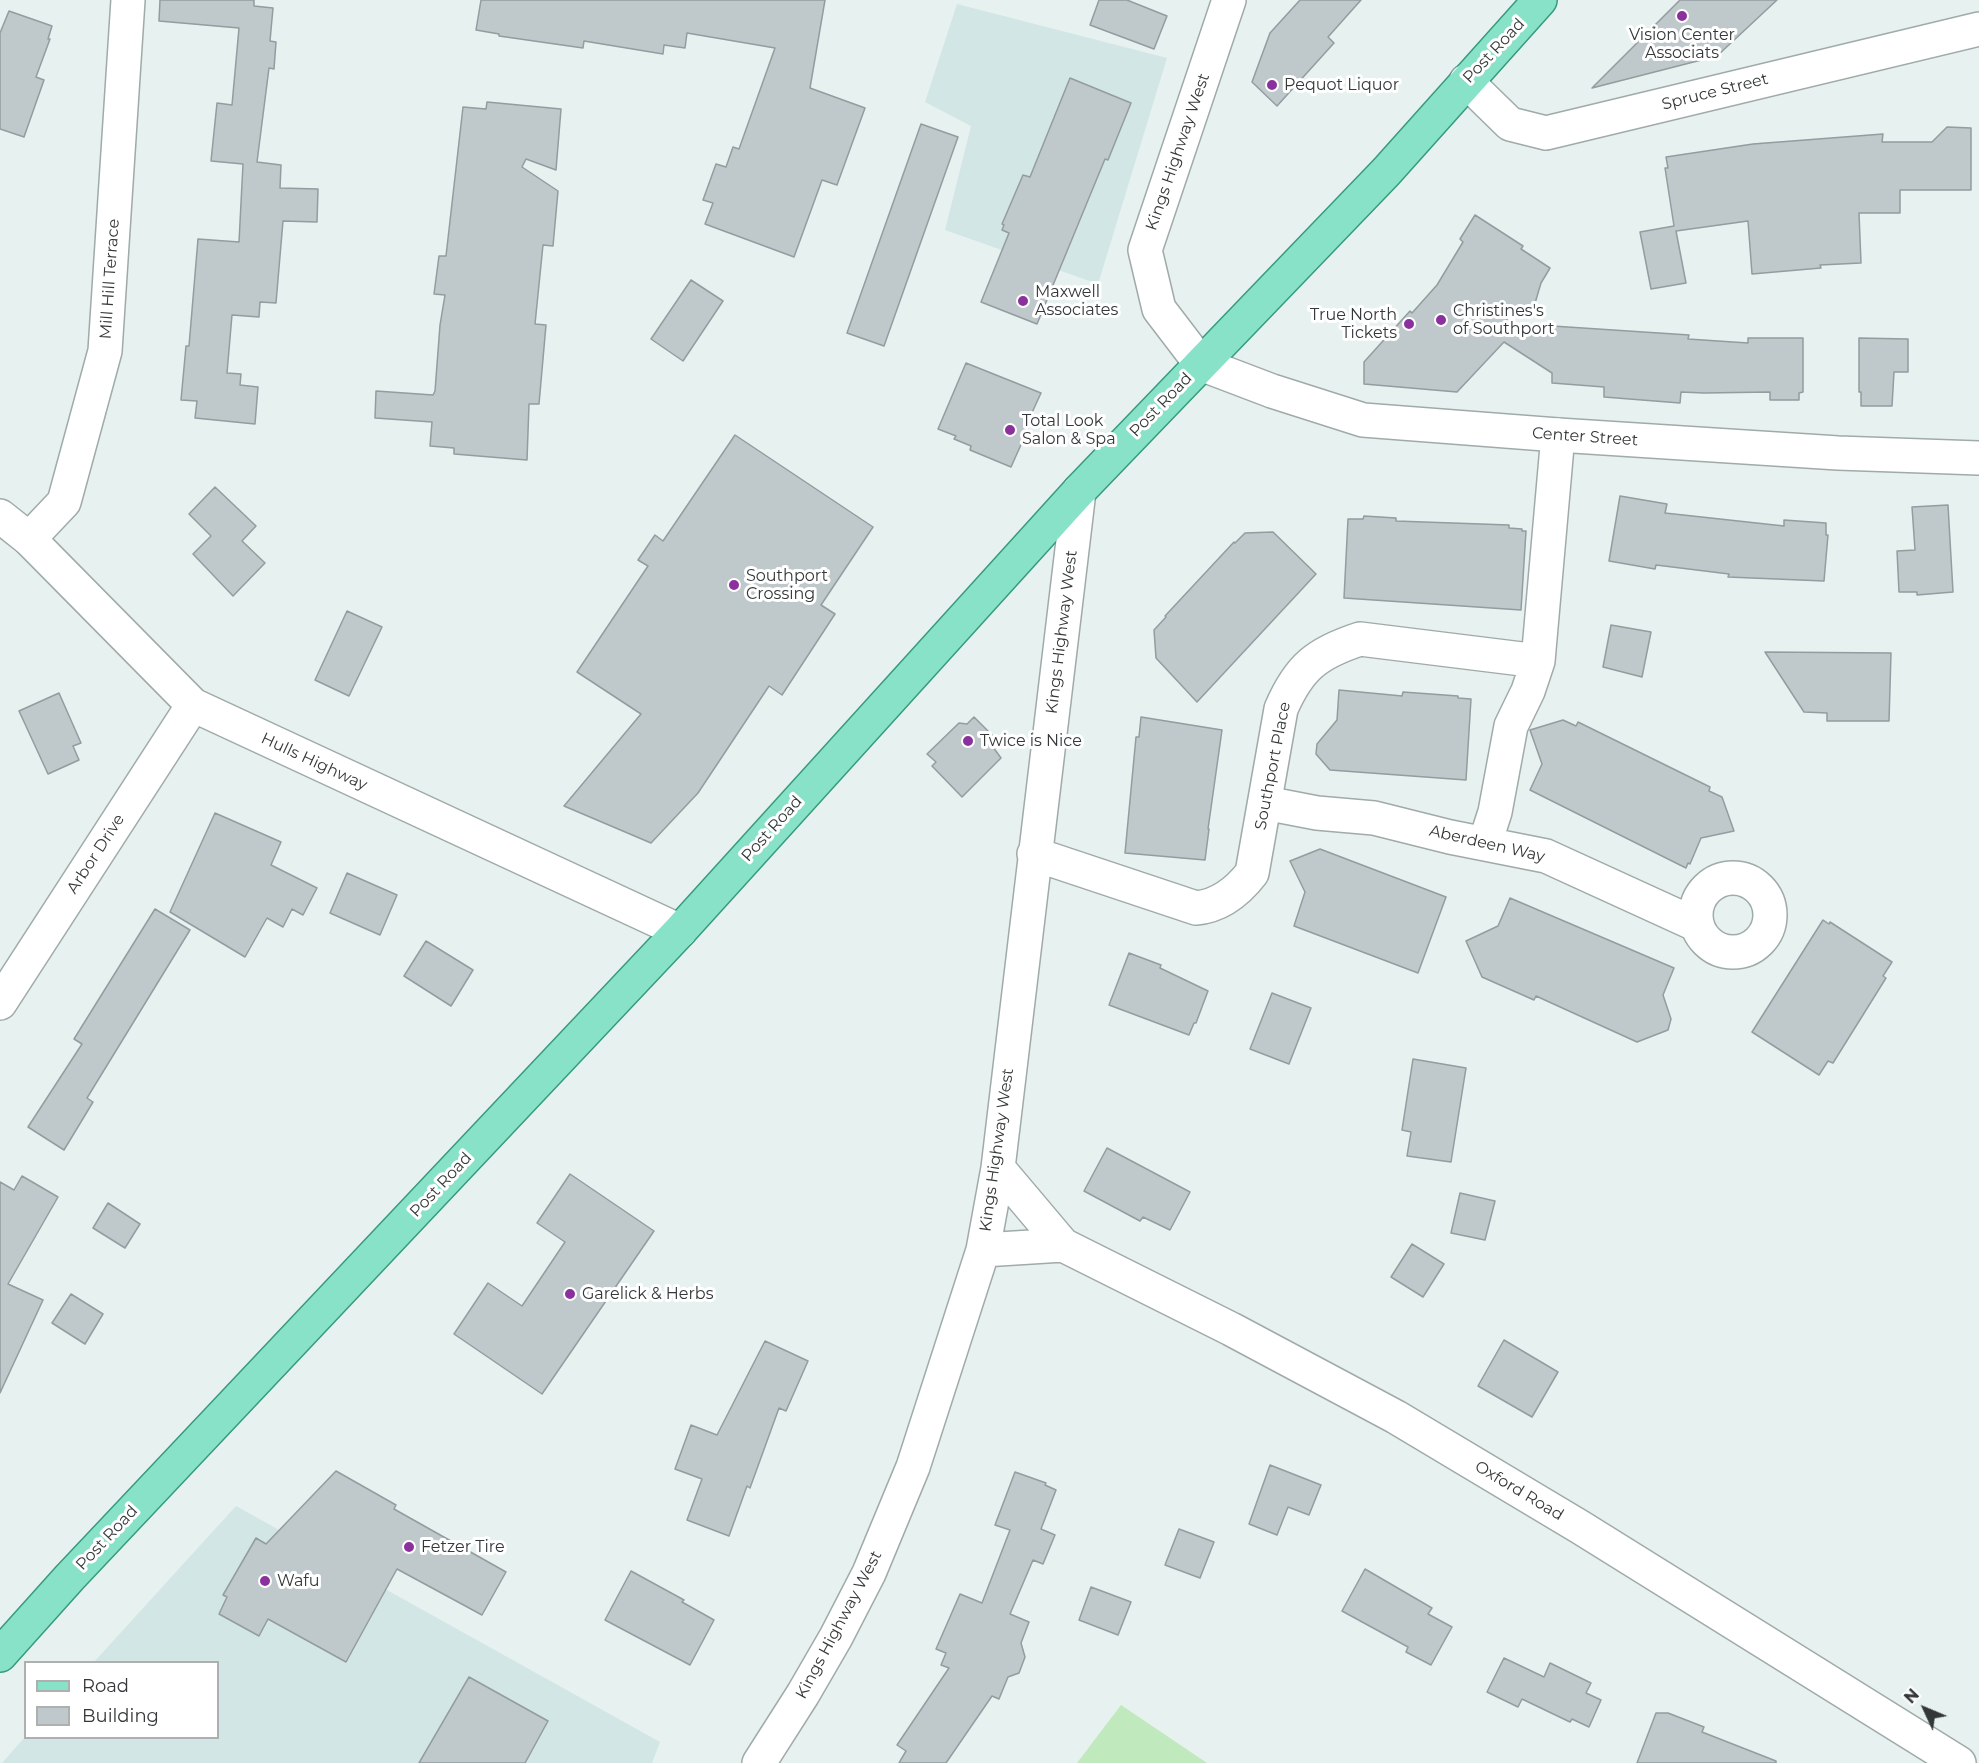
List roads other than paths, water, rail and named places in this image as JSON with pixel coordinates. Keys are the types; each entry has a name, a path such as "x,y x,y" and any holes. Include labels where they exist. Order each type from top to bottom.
{"main road":[{"name":"Post Road","path":"0,1655 70,1577 680,931 1079,491 1386,172 1540,0"}],"street":[{"name":"Mill Hill Terrace","path":"29,539 64,502 105,351 128,0"},
{"name":"Kings Highway West","path":"1201,364 1159,309 1145,250 1229,0"},
{"name":"Spruce Street","path":"1466,81 1510,124 1546,133 1979,29"},
{"name":"Center Street","path":"1201,364 1272,391 1363,420 1838,453 1979,458"},
{"path":"1485,843 1495,812 1510,726 1528,691 1538,661 1558,435"},
{"name":"Kings Highway West","path":"759,1763 803,1694 869,1573 913,1467 983,1250 998,1168 1079,491"},
{"name":"Hulls Highway","path":"0,516 29,539 193,705 680,931"},
{"name":"Southport Place","path":"1034,854 1196,908 1209,907 1235,891 1252,873 1281,710 1291,685 1317,658 1333,648 1360,639 1538,661"},
{"name":"Arbor Drive","path":"0,1003 193,705"},
{"name":"Aberdeen Way","path":"1265,803 1317,813 1374,818 1450,837 1546,856 1697,925"},
{"name":"Oxford Road","path":"998,1168 1063,1245 1231,1329 1396,1418 1580,1527 1959,1763"},
{"path":"983,1250 1063,1245"}],"place":[{"name":"Vision Center Associats","path":"1682,16"},
{"name":"Pequot Liquor","path":"1272,85"},
{"name":"Maxwell Associates","path":"1023,301"},
{"name":"Christines's of Southport","path":"1441,320"},
{"name":"True North Tickets","path":"1409,324"},
{"name":"Total Look Salon & Spa","path":"1010,430"},
{"name":"Southport Crossing","path":"734,585"},
{"name":"Twice is Nice","path":"968,741"},
{"name":"Garelick & Herbs","path":"570,1294"},
{"name":"Fetzer Tire","path":"409,1547"},
{"name":"Wafu","path":"265,1581"}]}
